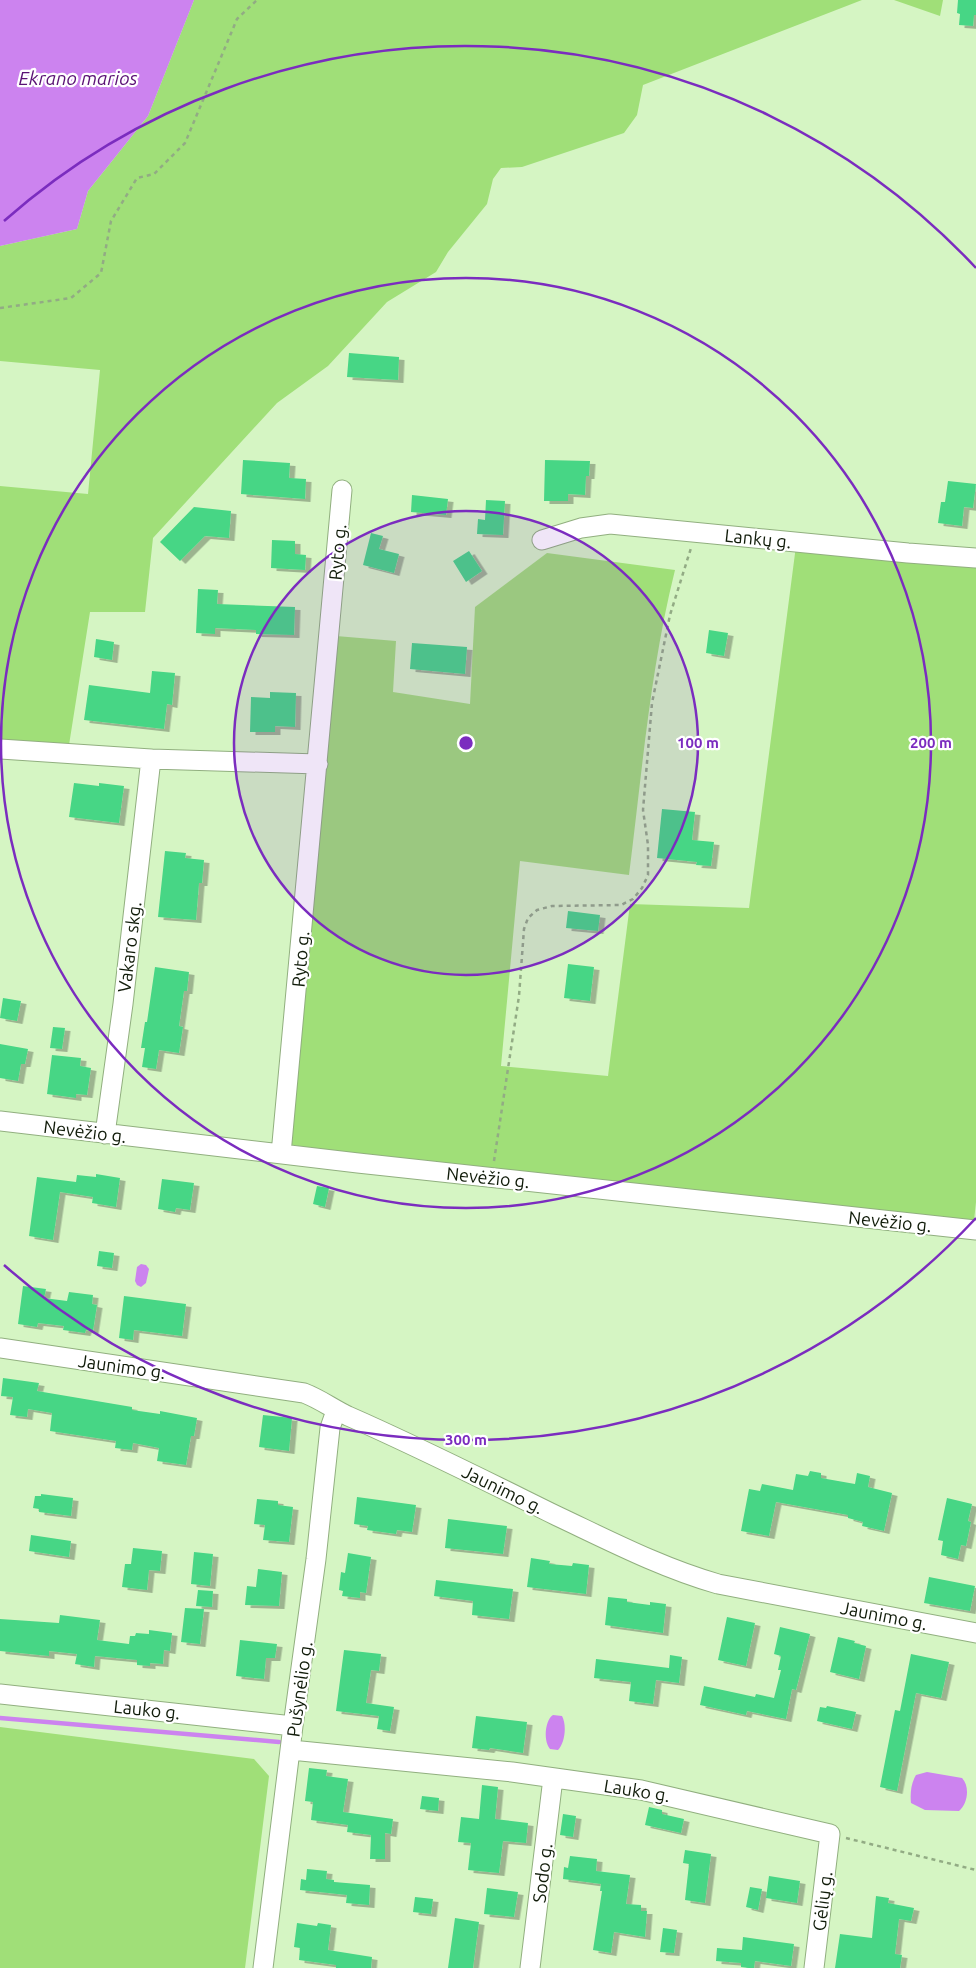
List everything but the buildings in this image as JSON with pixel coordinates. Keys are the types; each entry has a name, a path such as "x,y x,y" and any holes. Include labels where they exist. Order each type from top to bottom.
{"street":[{"name":"Ryto g.","path":"281,1154 342,490"},
{"name":"Lankų g.","path":"542,540 581,528 610,524 976,558"},
{"path":"0,749 151,759 318,764"},
{"name":"Vakaro skg.","path":"105,1134 123,1004 151,759"},
{"name":"Nevėžio g.","path":"0,1121 491,1178 976,1230"},
{"name":"Jaunimo g.","path":"0,1348 292,1390 314,1396 336,1411 393,1436 638,1554 696,1577 718,1584 976,1633"},
{"name":"Pušynėlio g.","path":"263,1968 316,1559 330,1428 336,1411"},
{"name":"Lauko g.","path":"0,1694 293,1726"},
{"name":"Lauko g.","path":"291,1750 512,1772 662,1793 830,1834"},
{"name":"Sodo g.","path":"530,1968 553,1778"},
{"name":"Gėlių g.","path":"814,1968 830,1834"}],"path":[{"path":"0,308 71,298 102,273 111,221 137,178 154,174 185,143 237,19 257,0"},
{"path":"491,1178 519,996 524,929 528,918 538,910 552,906 621,905 633,899 642,888 648,875 648,846 643,810 652,703 670,615 696,532"},
{"path":"830,1834 976,1870"}],"green space":[{"path":"194,0 862,0 643,85 637,115 624,133 522,167 501,168 493,179 487,204 448,252 436,272 387,302 328,366 277,403 153,538 145,612 90,612 69,745 0,741 0,486 88,494 100,370 0,361 0,246 77,229 88,191 148,116"},
{"path":"894,0 943,0 940,16"},
{"path":"797,538 976,565 976,1202 973,1230 356,1157 288,1144 336,636 396,641 393,692 470,704 475,607 547,553 675,570 666,608 653,684 629,875 520,861 501,1066 608,1076 630,904 749,908"},
{"path":"0,1727 254,1759 269,1776 245,1968 0,1968"}],"water":[{"name":"Ekrano marios","path":"0,0 194,0 148,116 88,191 77,229 0,246"},
{"path":"141,1264 146,1265 149,1269 146,1283 141,1287 135,1281 137,1267"},
{"path":"553,1715 562,1716 564,1720 564,1739 558,1750 550,1749 546,1741 548,1721"},
{"path":"927,1772 962,1778 965,1781 967,1790 966,1800 959,1811 925,1810 911,1803 911,1789 914,1778 916,1775"}],"waterway":[{"path":"0,1718 279,1742"}]}
